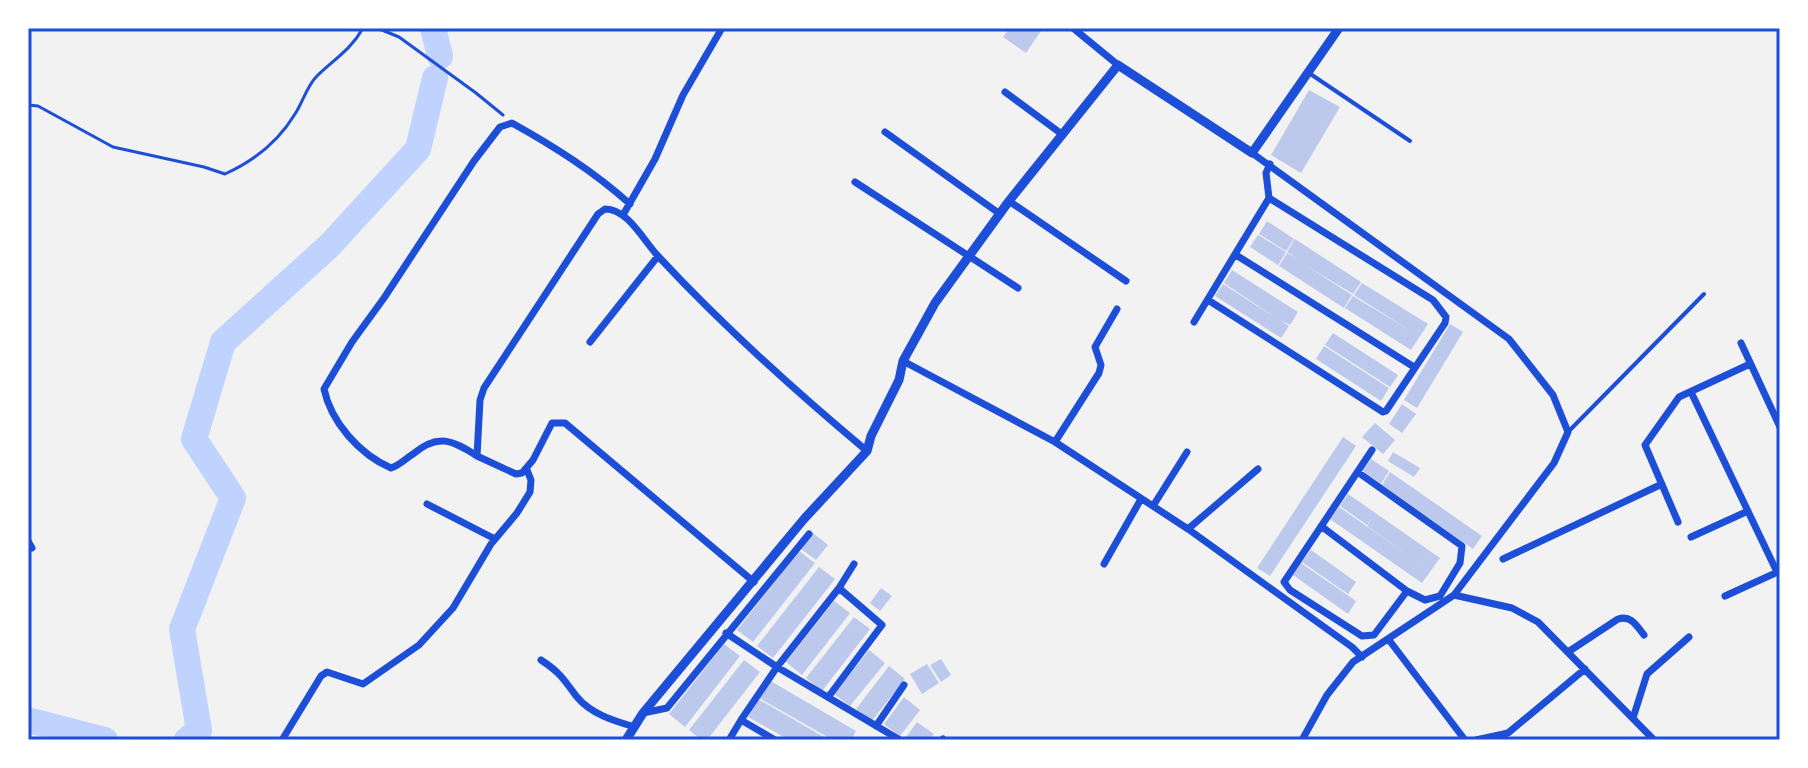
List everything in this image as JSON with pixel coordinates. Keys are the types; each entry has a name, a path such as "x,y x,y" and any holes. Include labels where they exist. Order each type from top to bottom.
{"street":[{"path":"623,215 655,159 683,95 722,28"},
{"path":"1073,28 1118,65 1270,164 1509,339 1553,395 1568,432 1554,463 1454,595 1353,662 1327,695 1302,740"},
{"path":"1252,153 1339,28"},
{"path":"626,740 643,713 804,519 867,451 871,436 899,380 903,361 935,303 1009,201 1118,65"},
{"path":"1005,92 1063,135"},
{"path":"630,204 586,166 512,123 500,127 352,342 324,389 328,408 347,436 391,468 398,466 426,443 449,440 516,474 527,470 552,423 565,423 754,582"},
{"path":"885,132 1000,214"},
{"path":"1194,322 1269,198 1266,173 1270,164"},
{"path":"855,182 1018,288"},
{"path":"1208,300 1380,411 1386,411 1445,323 1444,311 1433,300 1269,198"},
{"path":"1009,201 1126,281"},
{"path":"477,456 480,400 484,388 598,214 605,209 615,209 623,215 658,256 799,394 867,451"},
{"path":"1236,255 1414,367"},
{"path":"590,342 658,256"},
{"path":"1055,442 1099,373 1101,365 1095,347 1117,309"},
{"path":"1741,343 1780,427"},
{"path":"903,361 1055,442 1188,529 1362,657"},
{"path":"1678,522 1645,445 1679,397 1750,364"},
{"path":"1691,392 1778,572 1725,596"},
{"path":"1372,450 1284,584 1368,637 1374,635 1407,591"},
{"path":"1153,506 1187,452"},
{"path":"1188,529 1258,469"},
{"path":"282,740 321,676 327,672 363,684 419,645 453,608 495,539 530,492 531,480 527,470"},
{"path":"1321,526 1407,591 1425,600 1440,596 1460,563 1462,546 1359,473"},
{"path":"1503,559 1662,484"},
{"path":"1104,564 1141,499"},
{"path":"427,504 495,539"},
{"path":"1691,537 1748,511"},
{"path":"643,713 667,708 809,534"},
{"path":"729,740 777,667 854,564"},
{"path":"829,696 882,625 839,588"},
{"path":"1454,595 1526,614 1538,622 1654,740"},
{"path":"1568,652 1625,617 1633,621 1644,635"},
{"path":"726,633 900,740"},
{"path":"1368,637 1372,651"},
{"path":"1633,718 1647,674 1689,637"},
{"path":"1389,640 1465,740"},
{"path":"541,660 568,682 577,698 589,708 611,720 635,727"},
{"path":"1476,740 1508,733 1585,669"},
{"path":"876,726 904,685"},
{"path":"741,720 775,740"}],"lane":[{"path":"1308,72 1410,141"},
{"path":"1568,432 1704,294"}],"path":[{"path":"28,105 38,106 113,147 225,174 251,162 283,132 297,111 306,89 354,43 363,28"},
{"path":"377,28 399,37 512,123"}],"building":[{"path":"1010,28 1043,28 1026,53 1003,37"},
{"path":"1309,90 1340,107 1301,173 1271,155"},
{"path":"1267,221 1294,239 1286,251 1259,234"},
{"path":"1258,235 1286,252 1278,265 1250,247"},
{"path":"1295,239 1361,282 1353,294 1305,265 1352,295 1344,308 1279,266 1287,253 1297,258 1287,252"},
{"path":"1232,270 1298,312 1290,325 1280,320 1289,326 1281,338 1215,296 1223,284 1276,318 1224,283"},
{"path":"1362,283 1428,324 1411,350 1345,308 1353,296 1411,331 1354,295"},
{"path":"1450,324 1463,332 1417,408 1404,400"},
{"path":"1333,333 1398,375 1390,387 1325,345"},
{"path":"1324,346 1389,388 1381,401 1316,359"},
{"path":"1402,404 1416,414 1402,433 1389,424"},
{"path":"1375,423 1395,440 1383,454 1362,437"},
{"path":"1343,437 1356,446 1270,576 1257,568"},
{"path":"1393,452 1420,468 1414,477 1388,461"},
{"path":"1371,459 1389,471 1381,484 1363,471"},
{"path":"1390,472 1482,536 1473,549 1382,485"},
{"path":"1348,494 1440,558 1422,583 1330,519 1339,507 1421,564 1367,526 1373,517 1367,525 1340,506"},
{"path":"813,533 828,545 816,560 801,549"},
{"path":"1311,550 1356,582 1348,594 1302,562"},
{"path":"799,551 815,563 753,642 737,630"},
{"path":"1301,563 1356,601 1348,614 1293,575"},
{"path":"819,567 835,579 773,658 757,646"},
{"path":"881,588 892,596 880,611 870,603"},
{"path":"834,601 850,613 802,675 786,662"},
{"path":"854,617 870,629 822,691 806,678"},
{"path":"724,644 740,656 685,727 669,714"},
{"path":"869,650 885,663 850,706 834,694"},
{"path":"941,659 951,675 941,682 930,665"},
{"path":"744,660 760,672 707,740 702,740 689,730"},
{"path":"927,664 939,683 922,694 910,674"},
{"path":"889,666 905,679 871,722 856,709"},
{"path":"769,680 856,731 851,740 833,740 759,698"},
{"path":"904,697 920,710 900,736 884,724"},
{"path":"758,699 829,740 789,740 748,717"},
{"path":"917,722 934,734 929,740 904,740"}],"waterway":[{"path":"433,28 440,56"},
{"path":"187,740 199,730 182,629 233,498 194,439 223,342 330,245 418,149 435,78"},
{"path":"28,720 105,740"}]}
